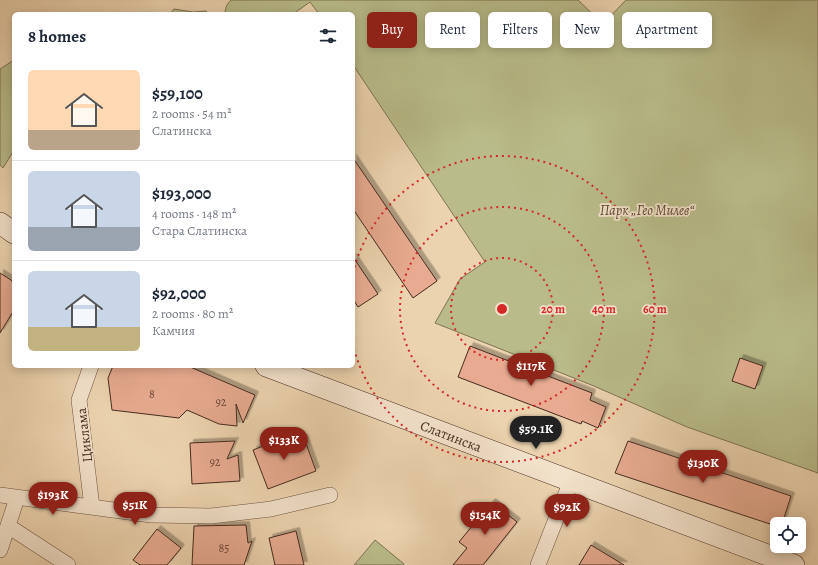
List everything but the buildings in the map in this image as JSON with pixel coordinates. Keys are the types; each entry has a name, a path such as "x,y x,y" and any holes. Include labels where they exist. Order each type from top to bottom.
{"street":[{"path":"0,223 12,232"},
{"name":"Циклама","path":"91,368 79,400 92,507"},
{"name":"Слатинска","path":"271,368 794,565"},
{"path":"538,565 570,481"},
{"path":"0,495 151,515 211,516 271,509 330,495"},
{"path":"0,550 17,498"},
{"path":"8,526 68,565"}],"green space":[{"name":"Парк „Гео Милев“","path":"231,0 578,0 590,12 560,12 560,48 614,48 614,13 626,0 818,0 818,473 687,427 594,386 435,323 460,279 485,262 355,68 355,12 318,12 310,2 296,12 225,12 226,6"},
{"path":"174,9 193,12 172,12"},
{"path":"12,61 12,153 3,168 0,165 0,69"},
{"path":"375,540 404,564 354,565"}]}
